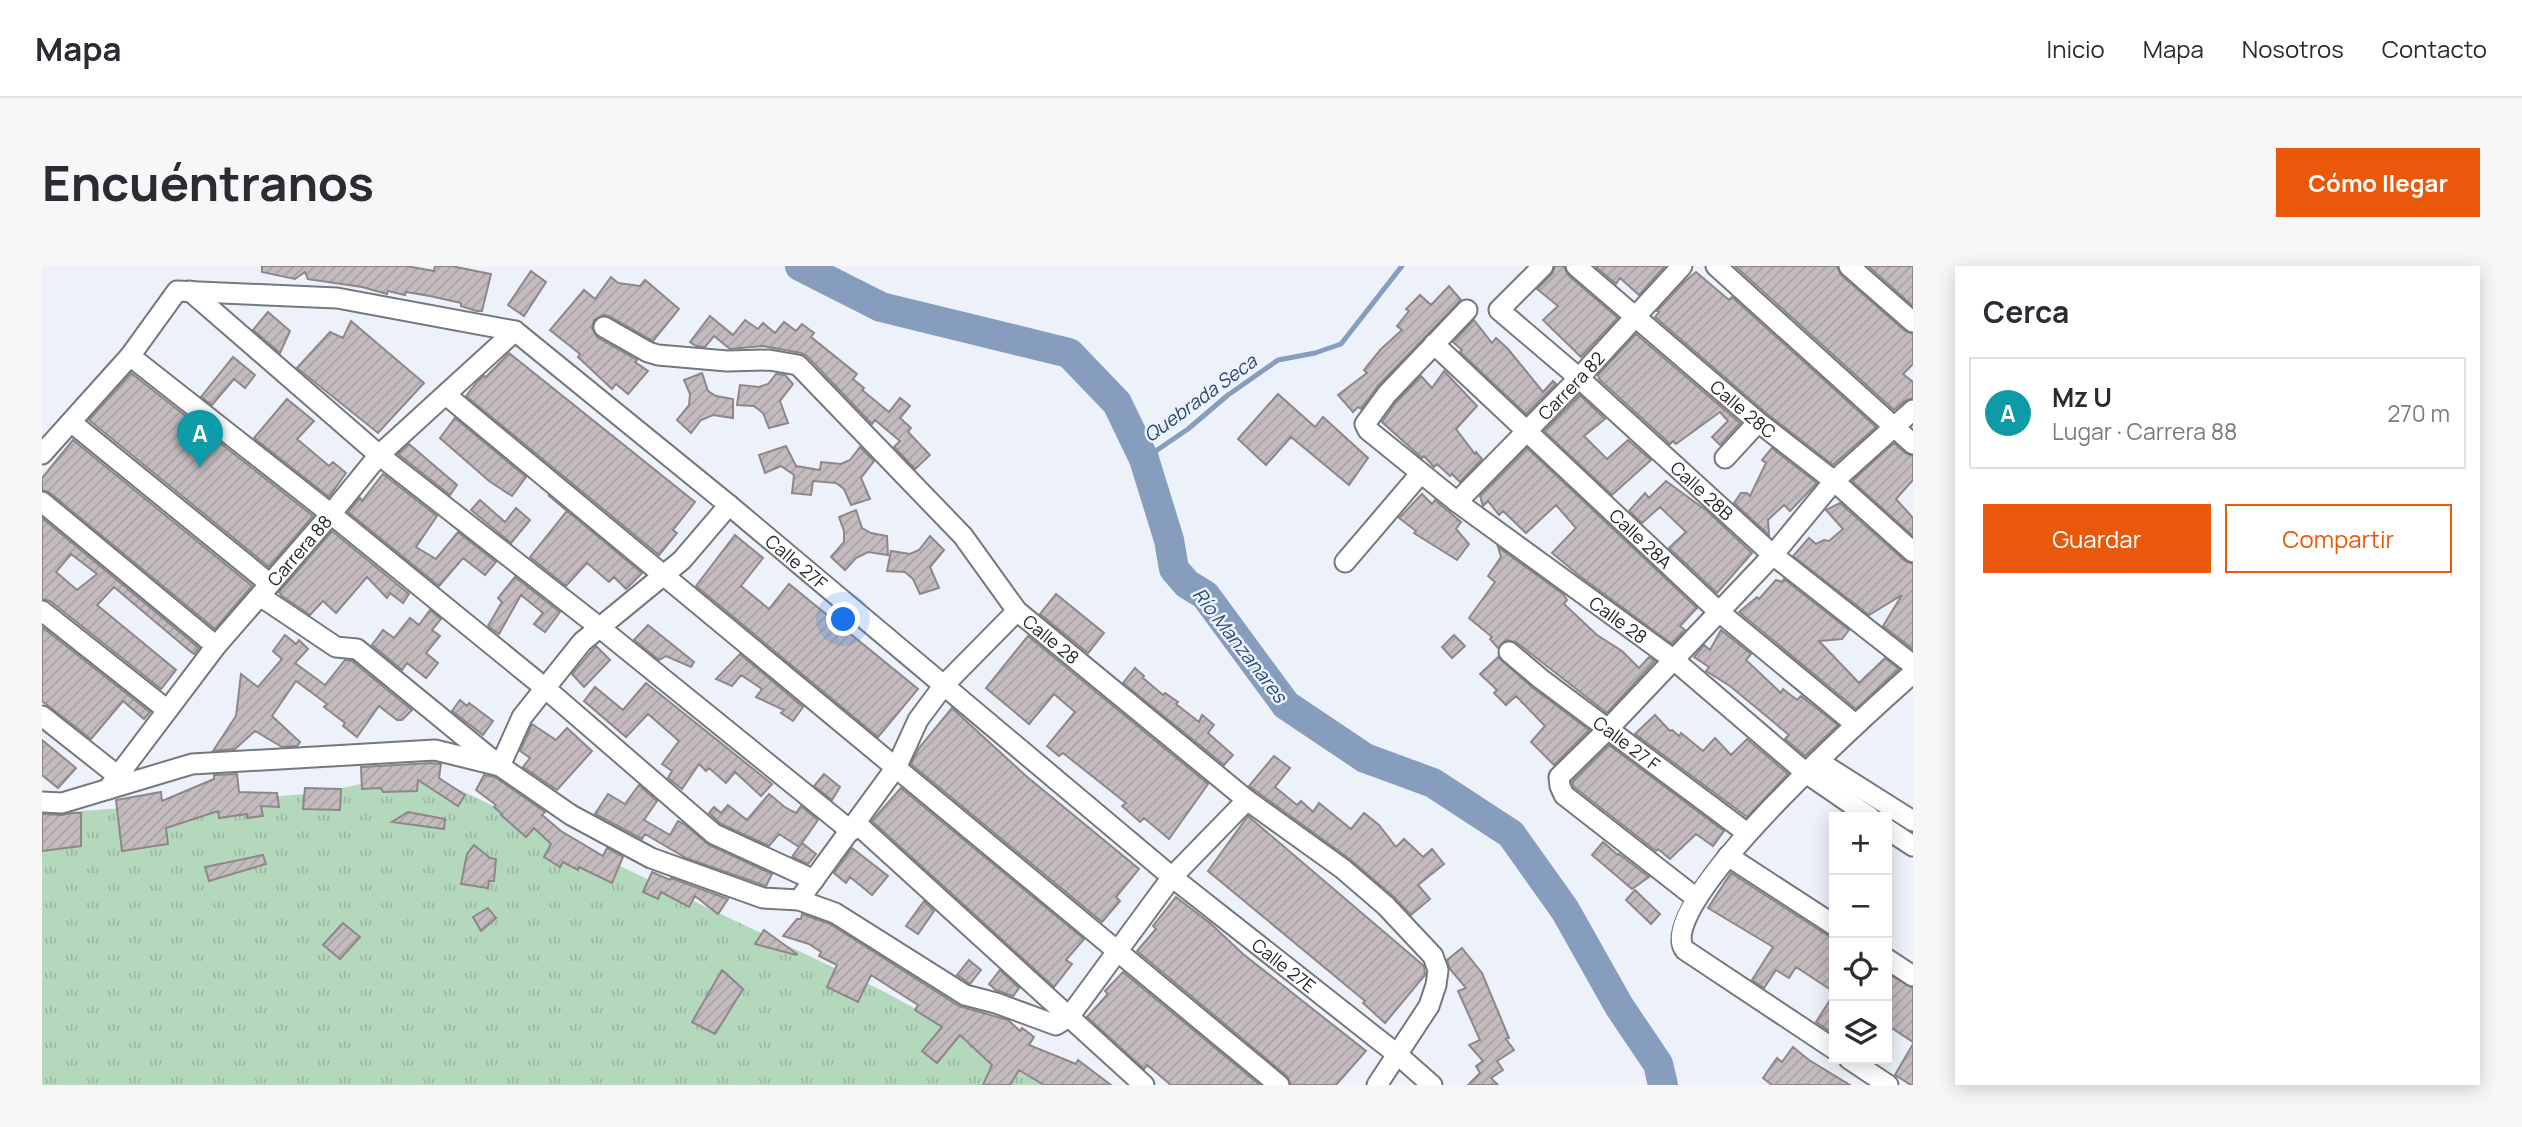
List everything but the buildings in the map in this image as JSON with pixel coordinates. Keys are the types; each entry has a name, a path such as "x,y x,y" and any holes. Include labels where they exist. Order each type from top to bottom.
{"street":[{"name":"Calle 28B","path":"1543,266 1499,310 1579,378 1773,555 1913,665"},
{"name":"Calle 28C","path":"1576,266 1758,422 1834,481 1913,552"},
{"name":"Carrera 82","path":"1457,502 1579,378 1682,266"},
{"path":"1716,266 1913,443"},
{"path":"1849,266 1913,323"},
{"path":"42,454 130,356 177,291 337,298 515,331"},
{"path":"190,291 379,454 854,827 1144,1085"},
{"path":"1434,344 1468,310"},
{"name":"Calle 28","path":"604,327 648,352 659,355 727,361 768,360 798,365 963,536 1017,611 1247,800 1343,869 1386,906 1433,956 1438,970 1429,1006 1398,1055"},
{"name":"Carrera 88","path":"113,783 166,709 216,646 331,514 379,454 515,331"},
{"name":"Calle 27F","path":"515,331 729,505 1172,877"},
{"name":"Calle 28","path":"1434,344 1387,394 1365,424 1368,430 1457,502 1674,660 1812,767 1864,812"},
{"name":"Calle 28A","path":"1434,344 1718,611 1855,724"},
{"path":"130,356 331,514 545,688 714,834 814,880"},
{"path":"446,395 1279,1085"},
{"path":"1696,898 1564,794 1559,777 1773,555 1834,481 1913,410"},
{"path":"71,422 265,590 336,647 357,649 500,766 571,815 651,858 763,898 799,900 835,913 965,995 996,1003 1049,1024 1056,1025 1069,1017 1172,877 1247,800"},
{"path":"1725,458 1758,422"},
{"path":"1345,562 1421,473"},
{"path":"42,502 216,646"},
{"path":"500,766 522,717 582,642 682,560 729,505"},
{"path":"42,611 166,709"},
{"path":"799,900 897,766 918,720 944,685 1017,611"},
{"name":"Calle 27 F","path":"1509,652 1541,679 1747,833"},
{"path":"1829,1046 1685,950 1680,945 1679,937 1696,898 1747,833 1855,724 1913,673"},
{"path":"42,716 113,783"},
{"path":"42,802 62,803 113,783 192,764 435,750 500,766"},
{"name":"Calle 28","path":"1812,767 1913,821"},
{"path":"1892,831 1913,846"},
{"path":"1728,856 1829,922"},
{"name":"Calle 27E","path":"1172,877 1398,1055 1432,1085"},
{"path":"1892,962 1913,976"},
{"path":"1377,1085 1398,1055"},
{"path":"1856,1064 1888,1085"}],"green space":[{"path":"420,771 881,990 1055,1085 42,1085 42,814 319,793"}],"waterway":[{"name":"Río Manzanares","path":"800,266 881,307 1069,353 1117,403 1144,459 1169,540 1174,569 1187,584 1205,595 1286,705 1365,758 1433,783 1511,834 1565,910 1619,1006 1658,1064 1663,1085"},
{"name":"Quebrada Seca","path":"1144,459 1278,360 1315,353 1341,344 1402,266"}],"place":[{"name":"Mz U","path":"200,468"}]}
